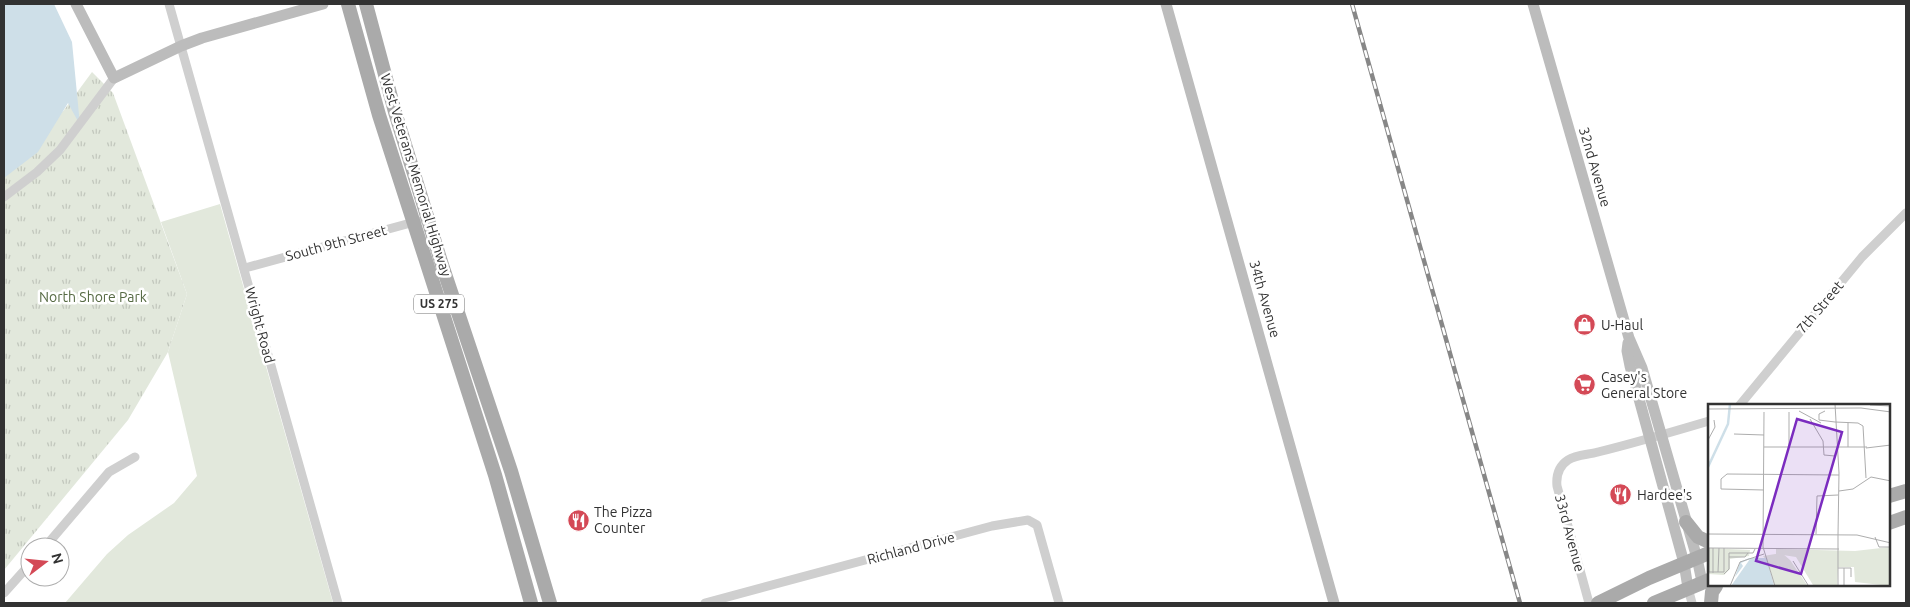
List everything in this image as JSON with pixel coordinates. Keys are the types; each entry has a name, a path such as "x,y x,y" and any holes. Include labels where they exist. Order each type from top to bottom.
{"main road":[{"name":"West Veterans Memorial Highway","path":"348,4 412,223 495,475 531,603"},
{"name":"West Veterans Memorial Highway","path":"366,4 428,219 511,471 550,603"},
{"path":"1890,496 1906,491"},
{"path":"1890,522 1906,518"},
{"path":"1686,522 1698,537 1708,542"},
{"path":"1598,603 1696,558"},
{"path":"1654,603 1705,581"},
{"path":"1709,603 1715,587"}],"street":[{"path":"76,4 114,78"},
{"name":"Wright Road","path":"169,4 338,603"},
{"path":"4,197 37,172 60,150 114,78 181,46 235,28 323,4"},
{"name":"34th Avenue","path":"1166,4 1334,603"},
{"name":"32nd Avenue","path":"1534,4 1629,338 1630,366 1686,522 1696,558 1688,588 1692,603"},
{"name":"7th Street","path":"1741,404 1862,257 1906,213"},
{"name":"South 9th Street","path":"244,268 428,219"},
{"path":"1655,437 1708,421"},
{"name":"32nd Avenue","path":"1655,437 1705,581 1709,603"},
{"name":"33rd Avenue","path":"1589,603 1557,486 1558,474 1564,463 1576,456 1596,453 1655,437"},
{"path":"54,537 109,472 135,457"},
{"name":"Richland Drive","path":"705,603 733,600 992,526 1028,520 1037,524 1059,603"},
{"path":"4,593 20,575"}],"green space":[{"name":"North Shore Park","path":"92,72 113,93 187,294 168,352 128,420 31,537 20,537 20,551 4,570 4,177 64,110"},
{"path":"220,204 333,603 65,603 107,554 128,535 174,503 197,476 168,352 187,294 161,222"}],"shaded area":[{"path":"4,4 54,4 72,42 80,125 68,103 38,152 4,178"}],"railway":[{"path":"1352,4 1520,603"}],"place":[{"name":"U-Haul","path":"1585,325"},
{"name":"Casey's General Store","path":"1585,385"},
{"name":"Hardee's","path":"1621,495"},
{"name":"The Pizza Counter","path":"578,520"}]}
